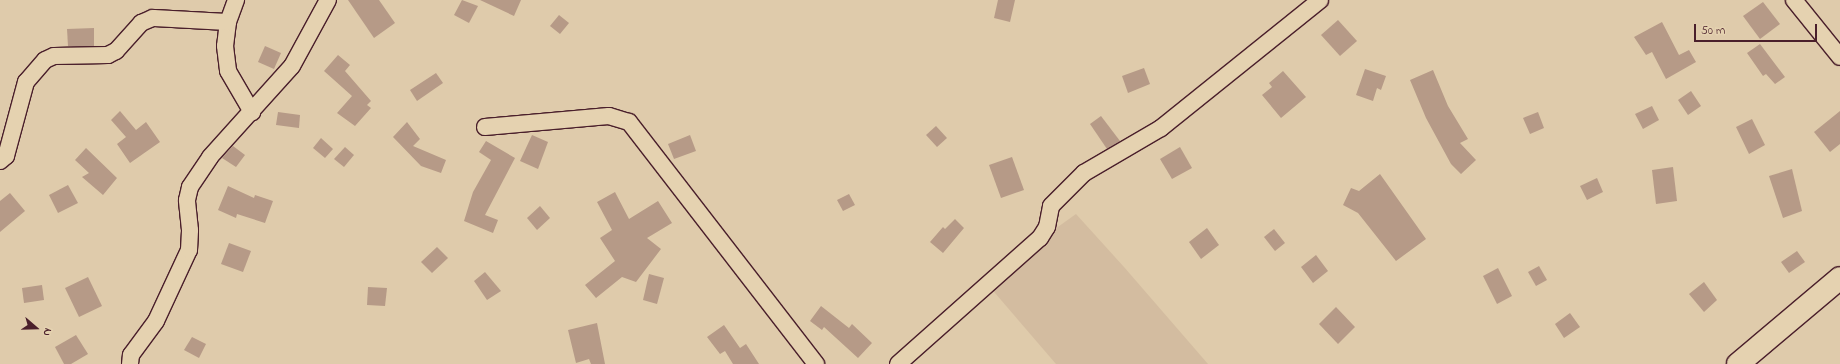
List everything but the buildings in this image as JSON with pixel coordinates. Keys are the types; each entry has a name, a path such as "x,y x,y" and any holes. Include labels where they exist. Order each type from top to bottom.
{"main road":[{"path":"1738,364 1840,278"}],"street":[{"path":"236,0 228,22 225,46 228,71 252,112"},
{"path":"130,364 131,355 156,321 189,250 190,230 187,200 190,187 210,157 292,66 328,0"},
{"path":"898,364 1040,238 1048,227 1051,206 1084,173 1161,128 1320,0"},
{"path":"1794,0 1840,57"},
{"path":"0,161 6,156 26,82 44,60 54,56 108,55 116,51 141,23 153,18 228,22"},
{"path":"485,127 609,116 629,122 816,364"}],"shaded area":[{"path":"1076,214 1208,364 1056,364 989,286 1041,239"}]}
